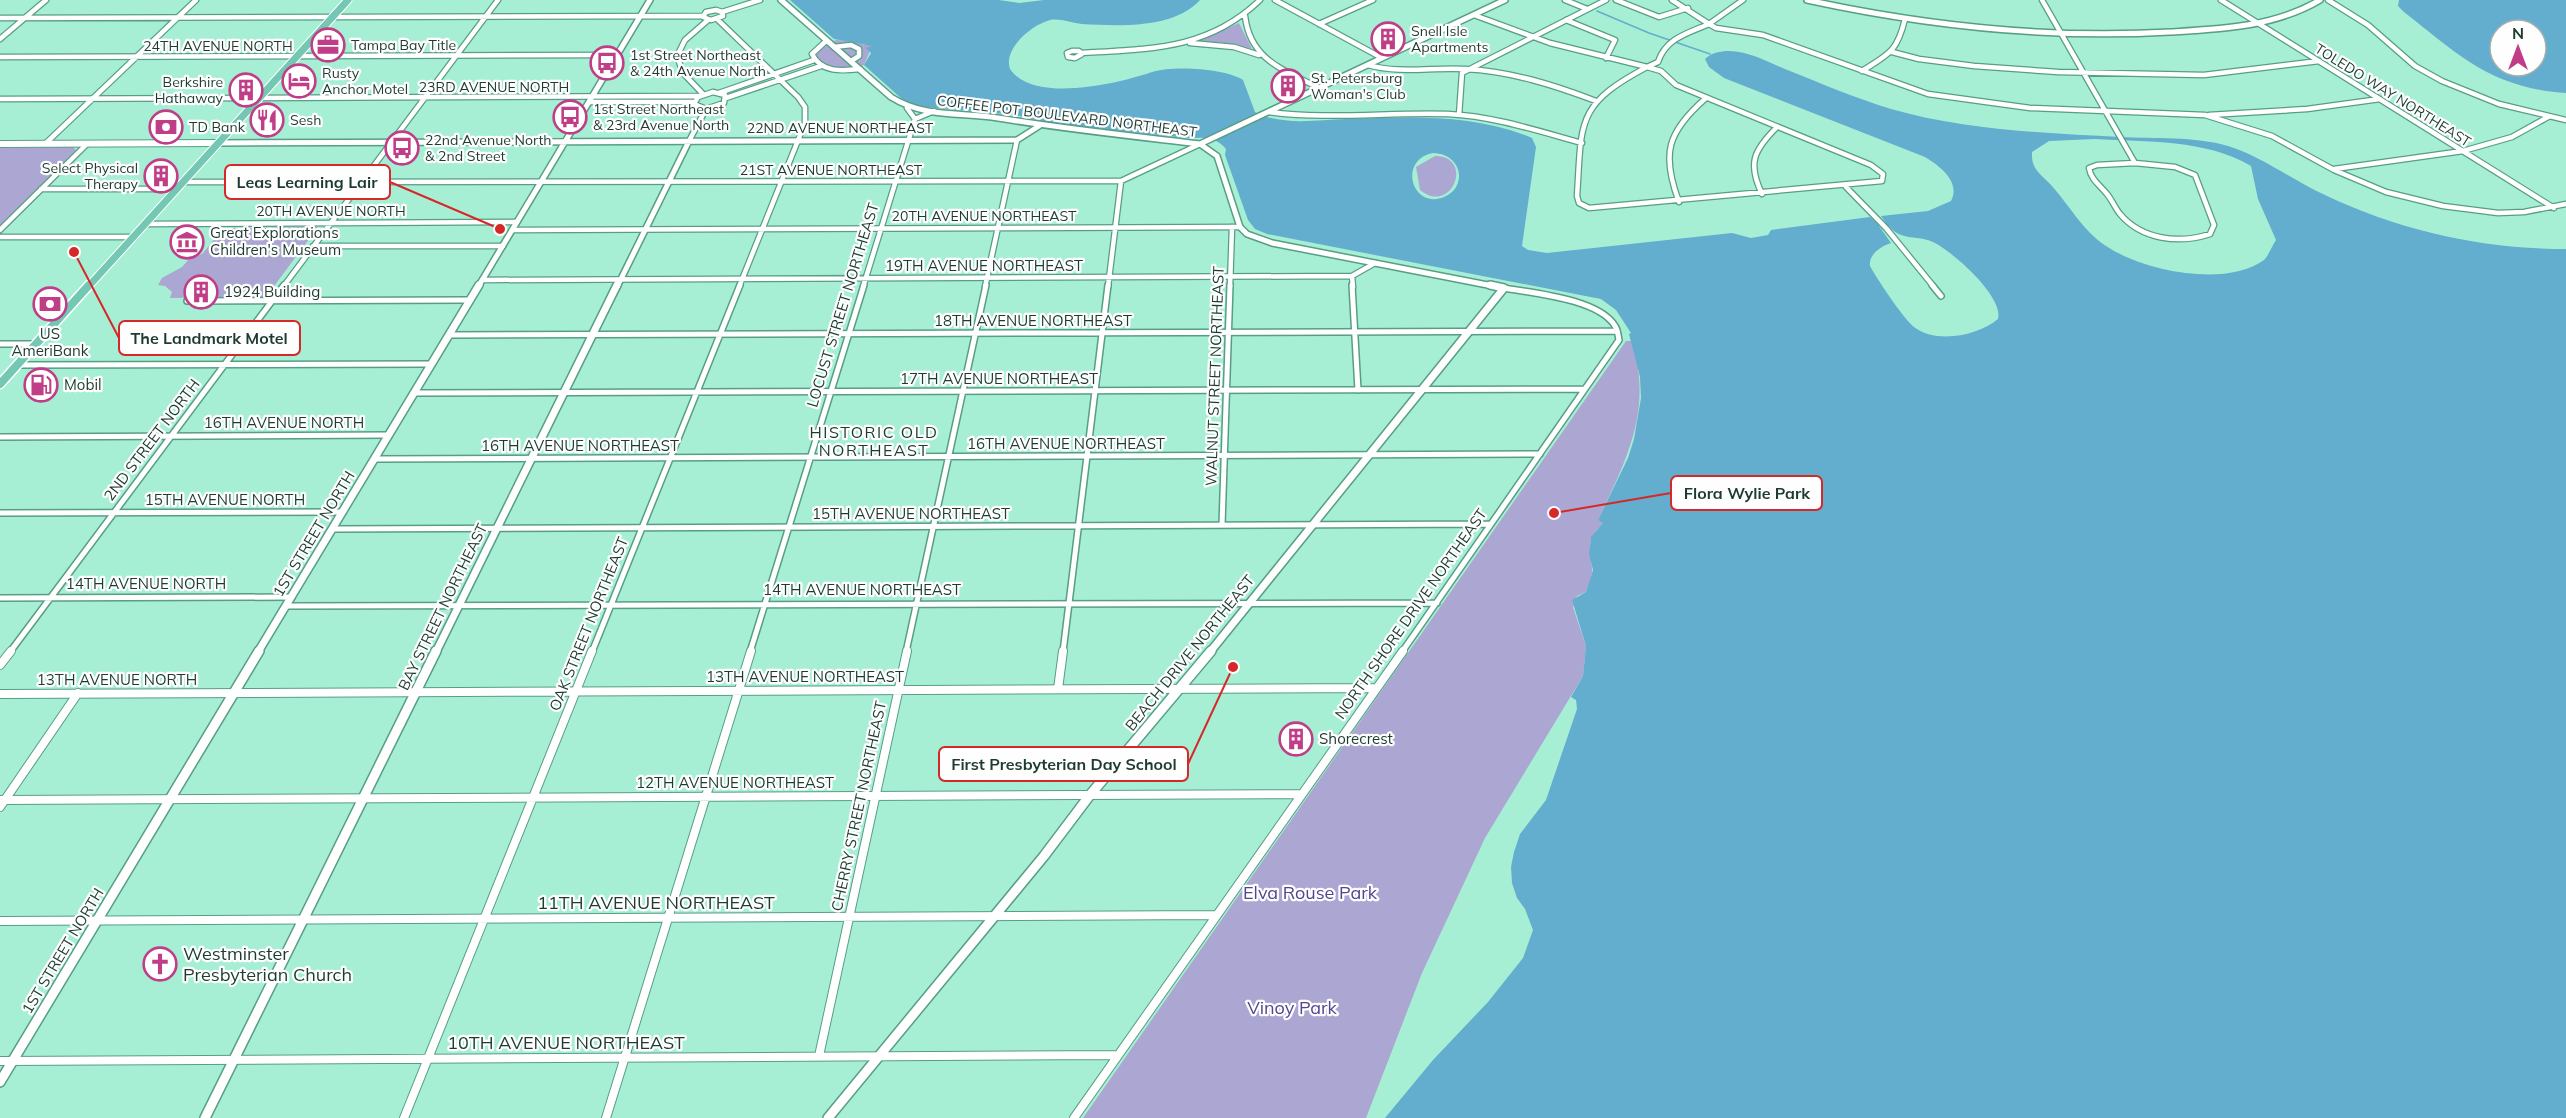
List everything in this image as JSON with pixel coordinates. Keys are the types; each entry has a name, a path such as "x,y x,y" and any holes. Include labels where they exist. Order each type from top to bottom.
{"main road":[{"path":"0,384 177,189 188,182 218,143 348,0"},
{"path":"0,144 218,143"}],"street":[{"path":"0,39 46,0"},
{"path":"45,144 196,0"},
{"name":"2ND STREET NORTH","path":"0,665 498,0"},
{"name":"1ST STREET NORTH","path":"0,1082 651,0"},
{"path":"702,16 709,11 722,12 760,0"},
{"name":"COFFEE POT BOULEVARD NORTHEAST","path":"781,0 891,97 908,108 1005,119 1039,126 1200,144 1217,156 1240,227"},
{"path":"1176,44 1212,34 1245,16 1260,0"},
{"path":"1275,0 1382,58"},
{"path":"1319,24 1373,0"},
{"path":"1058,689 1121,181 1504,0"},
{"path":"1565,0 1587,9"},
{"path":"1459,115 1461,76 1466,69 1606,0"},
{"path":"1616,0 1659,18 1688,8"},
{"path":"1672,0 1688,8 1716,28 1762,35 1928,94 1957,100 2104,113 2205,115 2307,109 2380,99"},
{"path":"1661,71 1658,62 1660,52 1667,44 1709,24 1743,0"},
{"path":"1807,0 1905,19 2061,34 2184,32 2258,23 2297,12 2320,0"},
{"path":"2042,0 2084,72 2104,113 2135,163"},
{"name":"TOLEDO WAY NORTHEAST","path":"2221,0 2554,208"},
{"path":"2328,0 2368,25 2403,57 2426,73 2478,97 2566,120"},
{"path":"701,95 680,71 677,60 681,45 686,38 708,20 723,16 722,12"},
{"path":"1474,15 1532,37 1605,58 1647,67 1661,71 1676,85 1871,165 1883,174 1882,181 1846,187 1597,209 1582,206 1577,196 1585,118 1596,101 1647,67 1658,62"},
{"path":"0,18 702,16 708,20"},
{"path":"1245,16 1246,34 1260,55"},
{"path":"717,19 781,80"},
{"path":"1862,71 1892,52 1901,35 1905,19"},
{"path":"1566,20 1615,40 1605,58"},
{"path":"826,41 814,51 814,60 821,66 841,70 860,69"},
{"path":"1082,53 1176,44 1218,44 1260,55 1319,88"},
{"name":"COFFEE POT BOULEVARD NORTHEAST","path":"834,47 851,45 859,49 859,56 851,61"},
{"path":"1892,52 1974,66 2204,75 2319,61"},
{"name":"24TH AVENUE NORTH","path":"0,57 617,56"},
{"path":"590,100 719,93 814,60"},
{"path":"1368,65 1390,70 1466,69 1533,80 1596,101"},
{"path":"693,102 698,108 718,106 724,103 726,98 821,66"},
{"name":"OAK STREET NORTHEAST","path":"404,1118 805,123 805,107 781,80"},
{"path":"719,93 726,98"},
{"path":"590,100 693,102 701,95"},
{"name":"23RD AVENUE NORTH","path":"0,99 425,97 590,100"},
{"path":"1679,202 1668,167 1669,145 1672,135 1684,117 1706,98"},
{"path":"908,108 915,119 934,111"},
{"name":"BAY STREET NORTHEAST","path":"205,1118 706,109"},
{"path":"1269,112 1299,116 1440,113 1499,121 1582,143"},
{"path":"2205,115 2272,136 2334,170 2386,192 2443,206 2498,213 2554,208 2566,204"},
{"path":"2334,170 2463,151 2512,137 2548,117"},
{"name":"LOCUST STREET NORTHEAST","path":"606,1118 915,119"},
{"path":"1017,140 1039,126"},
{"path":"1762,194 1754,177 1754,158 1760,144 1777,127"},
{"name":"22ND AVENUE NORTHEAST","path":"218,143 1017,140"},
{"name":"CHERRY STREET NORTHEAST","path":"819,1056 1017,140"},
{"path":"0,230 87,144"},
{"path":"2135,163 2175,167 2194,176 2214,225 2210,234 2198,239 2181,241 2151,235 2132,225 2120,215 2094,181 2089,168 2097,165 2135,163"},
{"name":"21ST AVENUE NORTHEAST","path":"188,182 1121,181"},
{"path":"1846,187 1886,228 1941,296"},
{"path":"41,189 177,189"},
{"name":"20TH AVENUE NORTH","path":"145,224 331,223 514,226"},
{"name":"20TH AVENUE NORTHEAST","path":"514,226 645,229 1240,227"},
{"name":"WALNUT STREET NORTHEAST","path":"1222,525 1232,227"},
{"path":"1240,227 1247,234 1261,240 1587,306 1607,317 1617,331"},
{"path":"0,237 133,237"},
{"path":"314,246 503,246"},
{"name":"19TH AVENUE NORTHEAST","path":"482,280 1352,276 1375,263"},
{"path":"1352,276 1358,390"},
{"name":"BEACH DRIVE NORTHEAST","path":"828,1118 1472,331 1504,288"},
{"path":"187,301 470,300"},
{"name":"18TH AVENUE NORTHEAST","path":"449,335 1617,331"},
{"name":"NORTH SHORE DRIVE NORTHEAST","path":"1074,1118 1437,603 1619,340 1617,331"},
{"path":"0,344 36,344"},
{"path":"17,365 432,364"},
{"name":"17TH AVENUE NORTHEAST","path":"414,393 1584,389"},
{"name":"16TH AVENUE NORTH","path":"0,436 389,435"},
{"name":"16TH AVENUE NORTHEAST","path":"375,459 1540,454"},
{"name":"15TH AVENUE NORTH","path":"0,513 343,512"},
{"name":"15TH AVENUE NORTHEAST","path":"333,529 1490,524"},
{"name":"14TH AVENUE NORTH","path":"0,598 292,597"},
{"name":"14TH AVENUE NORTHEAST","path":"286,606 1437,603"},
{"name":"13TH AVENUE NORTHEAST","path":"234,693 1376,688"},
{"path":"2,802 78,693"},
{"name":"13TH AVENUE NORTH","path":"0,694 234,693"},
{"name":"12TH AVENUE NORTHEAST","path":"2,802 1301,794"},
{"name":"11TH AVENUE NORTHEAST","path":"0,921 1216,915"},
{"name":"10TH AVENUE NORTHEAST","path":"0,1061 1118,1055"}],"green space":[{"path":"1239,23 1252,49 1227,43 1199,41"},
{"path":"837,40 872,46 864,65 838,69 816,58 817,51 826,43"},
{"path":"73,147 76,150 0,227 0,148"},
{"path":"1435,156 1447,159 1454,165 1456,174 1449,191 1441,196 1431,196 1420,190 1416,167"},
{"path":"318,227 266,297 170,298 172,292 165,286 158,285 162,278 182,267 191,257 202,254 224,228"},
{"name":"Vinoy Park","path":"1626,341 1632,341 1638,366 1640,390 1638,412 1627,455 1598,520 1604,522 1591,539 1592,571 1586,592 1577,596 1573,607 1586,646 1583,676 1485,838 1422,973 1366,1118 1083,1118"}],"water":[{"path":"790,0 999,0 1019,3 1044,0 1200,0 1176,16 1145,24 1097,25 1050,20 1027,32 1020,39 1011,54 1010,69 1022,80 1038,86 1057,88 1077,88 1118,82 1170,69 1211,70 1243,80 1255,112 1276,119 1299,121 1440,118 1487,124 1509,130 1532,138 1536,147 1522,246 1528,250 1547,253 1732,233 1751,238 1768,235 1771,230 1870,217 1879,225 1886,223 1881,216 1928,211 1951,201 1953,187 1951,181 1937,165 1925,157 1724,78 1709,67 1705,59 1722,51 1758,57 1878,105 1947,122 2033,132 2188,139 2228,146 2253,156 2313,189 2383,219 2442,236 2504,246 2566,249 2566,1118 1385,1118 1433,1060 1488,1002 1523,958 1533,930 1525,909 1517,898 1512,883 1511,867 1520,834 1546,800 1577,709 1576,700 1571,697 1583,676 1586,646 1572,600 1586,592 1593,570 1589,554 1591,537 1603,523 1598,520 1628,458 1634,439 1641,398 1640,377 1629,334 1631,333 1616,310 1601,299 1267,234 1255,229 1248,220 1225,155 1226,149 1212,139 1048,123 1015,115 917,106 902,99 864,65 871,53 866,48 872,46 834,39","holes":["2095,139 2155,142 2195,146 2233,157 2251,166 2258,199 2276,240 2264,260 2248,268 2228,273 2185,273 2162,269 2122,255 2090,233 2035,167 2032,152 2049,141","1433,153 1444,155 1452,160 1459,174 1454,190 1447,196 1437,199 1420,194 1412,180 1416,163","1879,226 1889,226 1899,234 1929,240 1943,248 1976,276 1986,288 1998,310 1998,319 1980,330 1957,336 1934,335 1914,327 1884,289 1870,266 1871,258 1876,252 1891,243"]},
{"path":"2399,0 2566,0 2566,93 2540,90 2499,78 2548,78 2548,18 2488,18 2488,73 2460,55 2398,6"}],"waterway":[{"path":"1597,11 1649,33 1710,54"}],"place":[{"name":"Snell Isle Apartments","path":"1388,39"},
{"name":"Tampa Bay Title","path":"328,45"},
{"name":"1st Street Northeast & 24th Avenue North","path":"607,63"},
{"name":"Rusty Anchor Motel","path":"299,81"},
{"name":"St. Petersburg Woman's Club","path":"1288,86"},
{"name":"Berkshire Hathaway","path":"246,90"},
{"name":"1st Street Northeast & 23rd Avenue North","path":"570,117"},
{"name":"Sesh","path":"267,120"},
{"name":"TD Bank","path":"166,127"},
{"name":"22nd Avenue North & 2nd Street","path":"402,148"},
{"name":"Select Physical Therapy","path":"161,176"},
{"name":"Leas Learning Lair","path":"500,229"},
{"name":"Great Explorations Children's Museum","path":"187,242"},
{"name":"The Landmark Motel","path":"74,252"},
{"name":"1924 Building","path":"201,292"},
{"name":"US AmeriBank","path":"50,304"},
{"name":"Mobil","path":"41,385"},
{"name":"Flora Wylie Park","path":"1554,513"},
{"name":"First Presbyterian Day School","path":"1233,667"},
{"name":"Shorecrest","path":"1296,739"},
{"name":"Westminster Presbyterian Church","path":"160,964"}],"district":[{"name":"HISTORIC OLD NORTHEAST","path":"874,441"}],"park label":[{"name":"Elva Rouse Park","path":"1310,893"}]}
